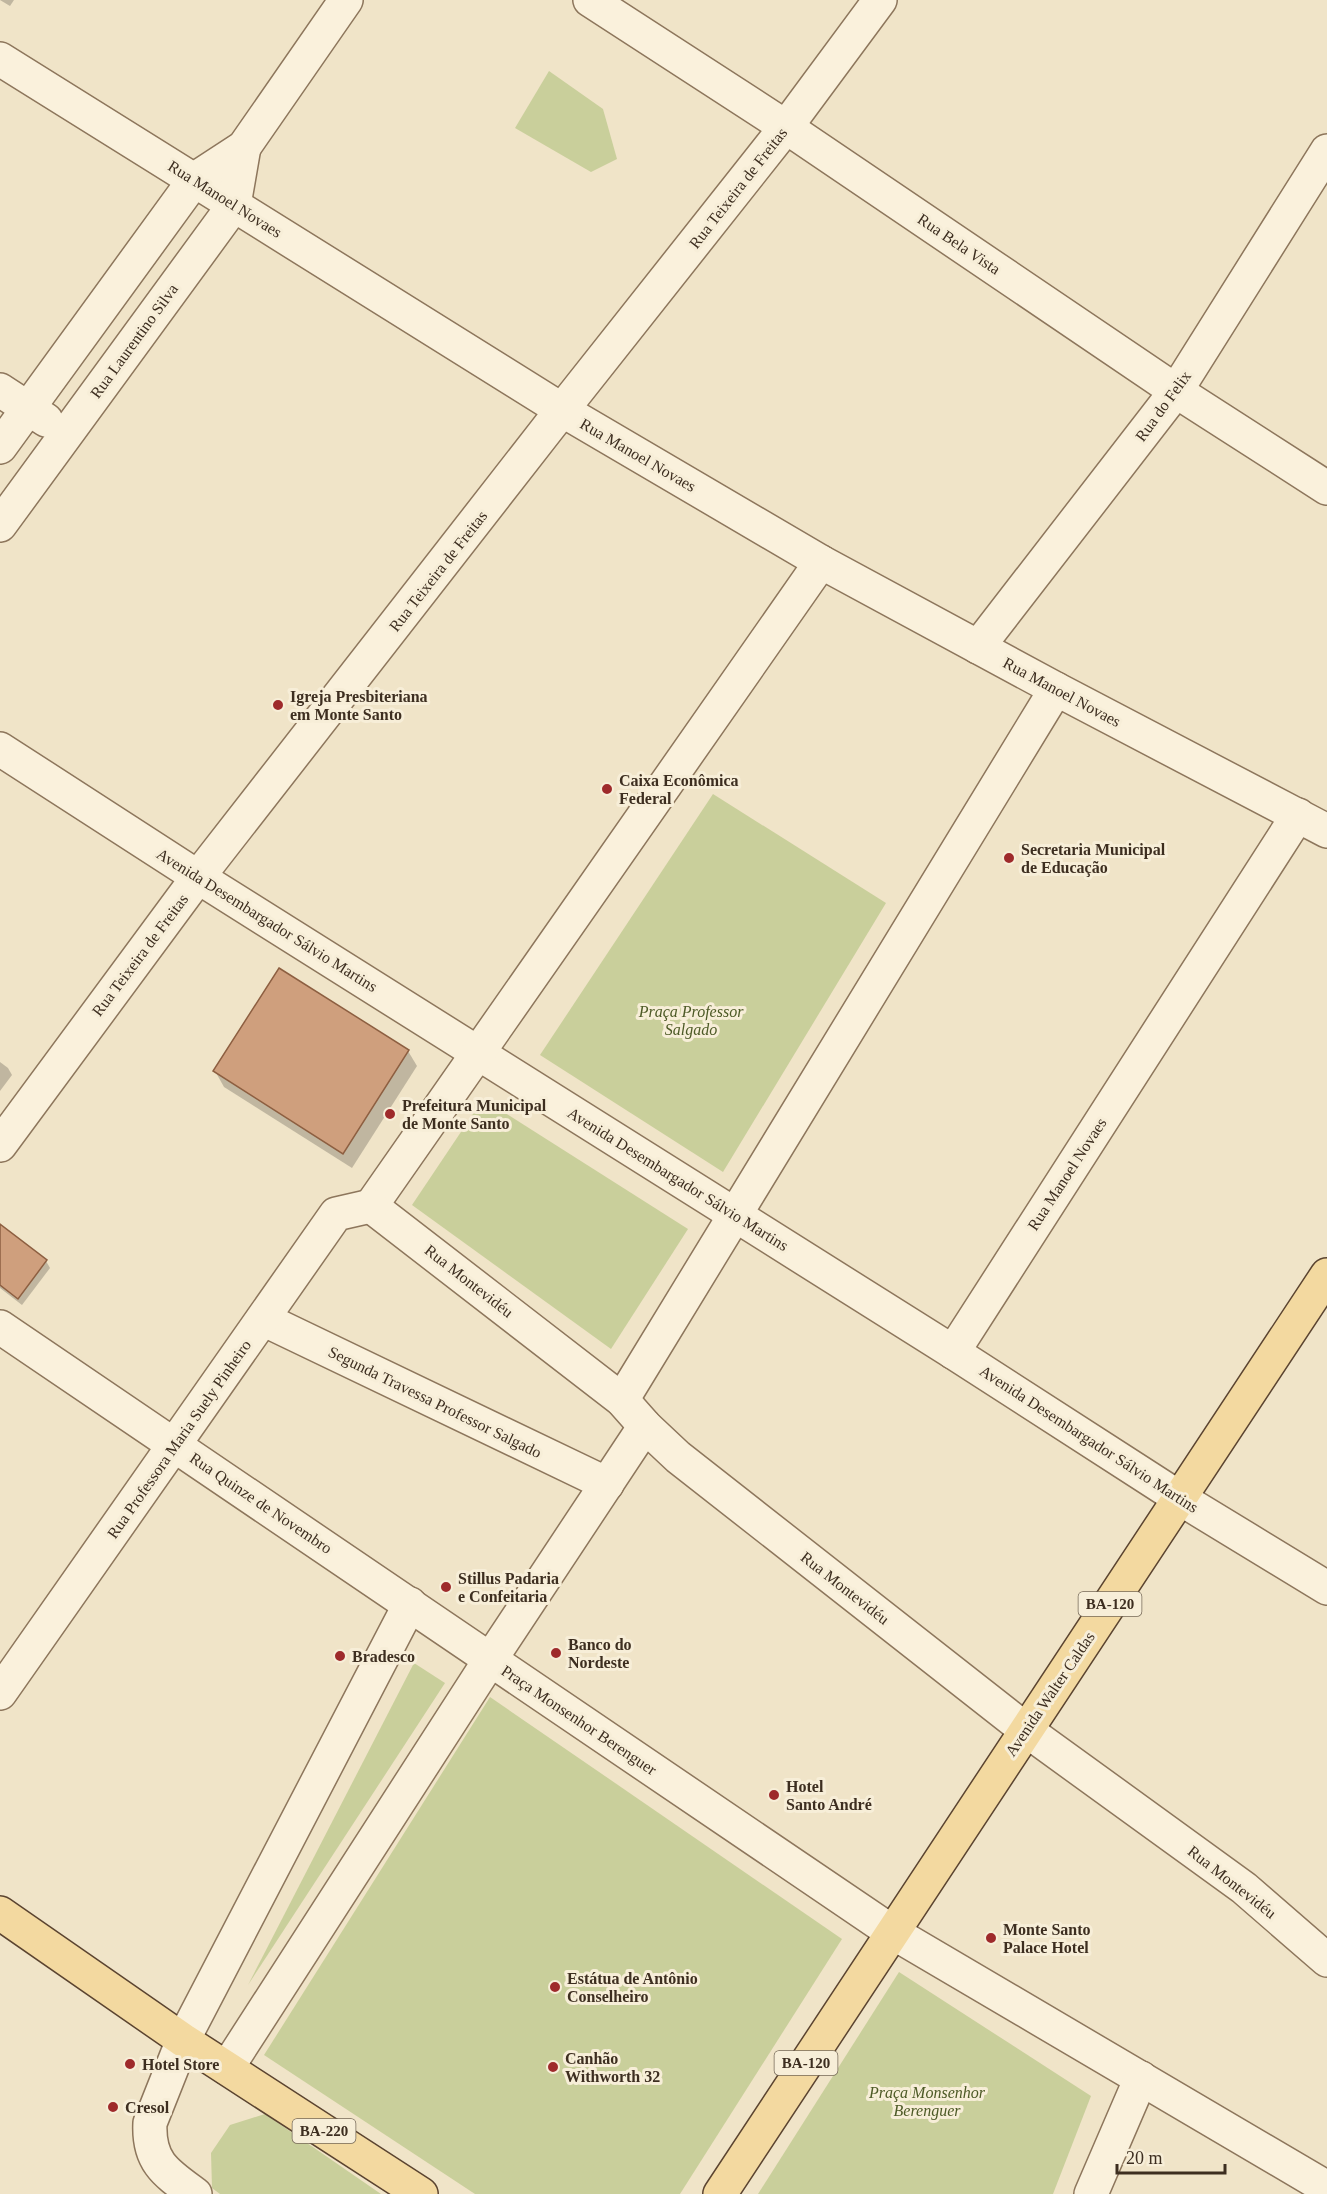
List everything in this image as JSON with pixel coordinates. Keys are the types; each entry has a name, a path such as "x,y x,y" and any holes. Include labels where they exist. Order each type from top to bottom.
{"main road":[{"name":"Avenida Walter Caldas","path":"892,1932 1181,1499 1327,1275"},
{"name":"BA-220","path":"0,1913 183,2040 421,2194"},
{"name":"BA-120","path":"720,2194 892,1932"}],"street":[{"name":"Rua Laurentino Silva","path":"0,447 195,179 244,147 346,0"},
{"name":"Rua Bela Vista","path":"590,0 786,127 1176,391 1327,488"},
{"name":"Rua Teixeira de Freitas","path":"0,1145 198,878 562,410 786,127 880,0"},
{"name":"Rua Manoel Novaes","path":"0,59 562,410 821,562 1056,689 1327,831"},
{"name":"Rua Laurentino Silva","path":"0,525 234,205 244,147"},
{"name":"Rua do Felix","path":"978,647 1176,391 1327,151"},
{"path":"0,390 66,433"},
{"path":"371,1206 821,562"},
{"path":"622,1400 1056,689"},
{"name":"Avenida Desembargador Sálvio Martins","path":"0,749 198,878 953,1352 1181,1499 1327,1588"},
{"name":"Rua Manoel Novaes","path":"953,1352 1298,814"},
{"name":"Rua Professora Maria Suely Pinheiro","path":"0,1693 336,1214 371,1206"},
{"name":"Rua Montevidéu","path":"371,1206 622,1400 645,1426 678,1457 1026,1730 1244,1888 1327,1960"},
{"name":"Segunda Travessa Professor Salgado","path":"263,1319 607,1484"},
{"name":"Rua Quinze de Novembro","path":"0,1327 490,1660"},
{"path":"490,1660 645,1426"},
{"path":"195,2194 163,2170 156,2161 150,2135 150,2123 183,2040 410,1604"},
{"name":"Praça Monsenhor Berenguer","path":"227,2068 490,1660 892,1932 1140,2078"},
{"path":"1091,2194 1140,2078 1327,2188"}],"green space":[{"path":"549,71 603,109 617,159 591,172 515,128"},
{"name":"Praça Professor Salgado","path":"713,794 886,903 723,1172 540,1055"},
{"path":"483,1099 688,1229 611,1349 412,1205"},
{"path":"414,1663 445,1683 248,1985"},
{"path":"490,1697 842,1939 680,2194 475,2194 264,2055"},
{"name":"Praça Monsenhor Berenguer","path":"899,1972 1091,2096 1053,2194 758,2194"},
{"path":"265,2114 381,2194 220,2194 212,2188 211,2153 230,2125"}],"building":[{"path":"279,968 409,1050 343,1154 213,1071"},
{"path":"0,1224 47,1260 18,1299 0,1285"}],"place":[{"name":"Igreja Presbiteriana em Monte Santo","path":"278,705"},
{"name":"Caixa Econômica Federal","path":"607,789"},
{"name":"Secretaria Municipal de Educação","path":"1009,858"},
{"name":"Prefeitura Municipal de Monte Santo","path":"390,1114"},
{"name":"Stillus Padaria e Confeitaria","path":"446,1587"},
{"name":"Banco do Nordeste","path":"556,1653"},
{"name":"Bradesco","path":"340,1656"},
{"name":"Hotel Santo André","path":"774,1795"},
{"name":"Monte Santo Palace Hotel","path":"991,1938"},
{"name":"Estátua de Antônio Conselheiro","path":"555,1987"},
{"name":"Hotel Store","path":"130,2064"},
{"name":"Canhão Withworth 32","path":"553,2067"},
{"name":"Cresol","path":"113,2107"}]}
